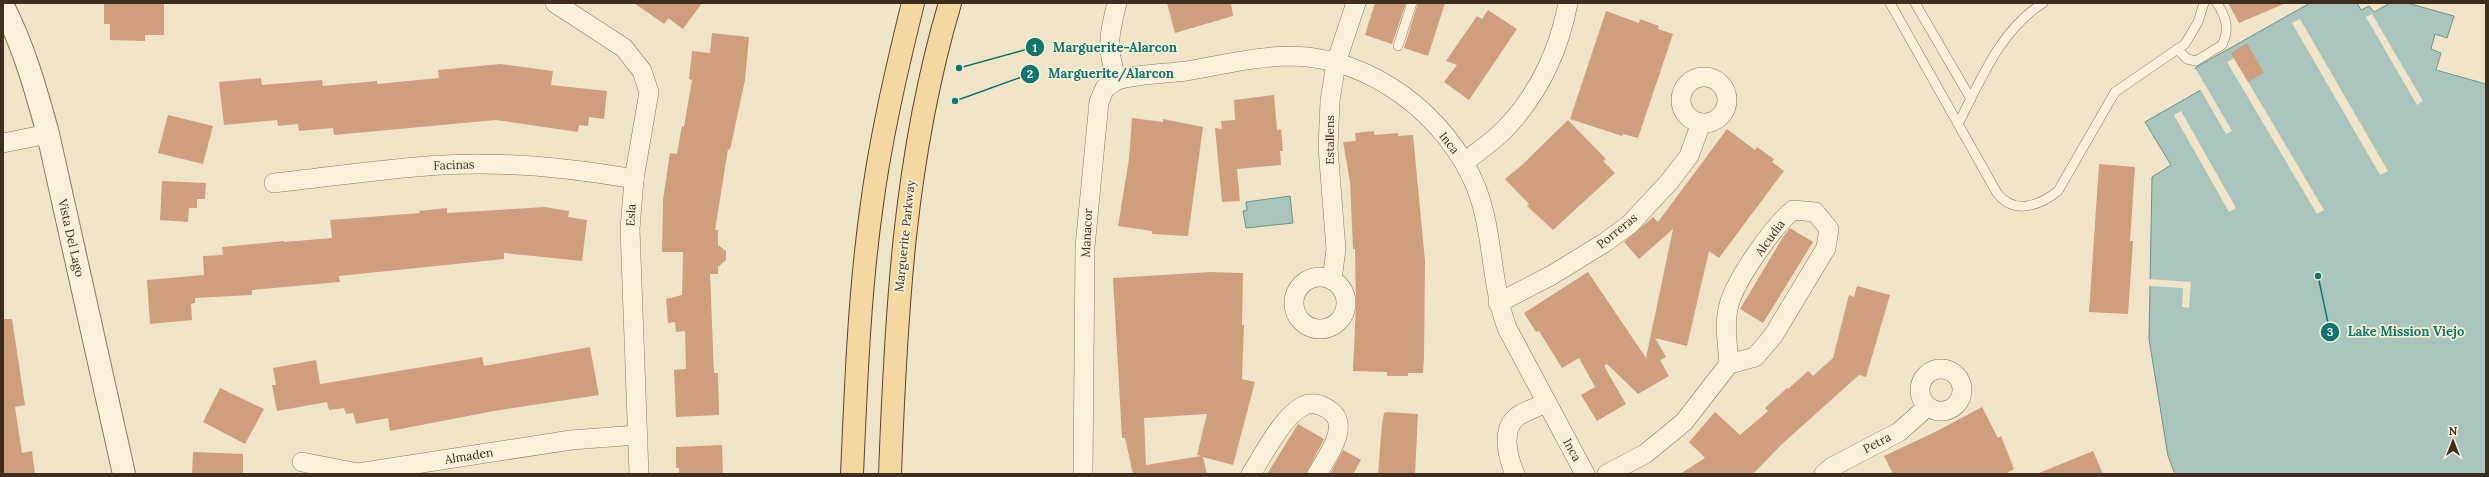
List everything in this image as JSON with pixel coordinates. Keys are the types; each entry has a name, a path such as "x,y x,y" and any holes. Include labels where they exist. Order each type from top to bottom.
{"main road":[{"path":"852,474 860,302 871,210 888,107 913,3"},
{"name":"Marguerite Parkway","path":"890,474 895,325 912,168 938,44 950,3"}],"street":[{"name":"Esla","path":"555,3 624,48 642,71 649,92 634,179 630,229 639,474"},
{"path":"1117,3 1110,31 1110,59 1117,80"},
{"name":"Estallens","path":"1332,280 1336,249 1328,148 1330,101 1336,63 1356,3"},
{"path":"1465,162 1505,129 1533,93 1550,63 1563,27 1568,3"},
{"name":"Vista Del Lago","path":"3,6 15,29 33,79 48,134 124,474"},
{"name":"Inca","path":"1117,80 1260,57 1295,56 1336,63 1384,83 1407,98 1429,118 1465,162 1489,228 1498,303 1506,328 1585,474"},
{"name":"Manacor","path":"1082,474 1085,247 1092,152 1099,102 1105,88 1117,80"},
{"name":"Porreras","path":"1498,303 1552,275 1604,244 1629,225 1669,182 1689,156 1701,123"},
{"path":"3,142 48,134"},
{"name":"Facinas","path":"274,182 443,165 522,165 583,170 634,179"},
{"name":"Alcudia","path":"1793,210 1815,212 1829,229 1826,248 1773,336 1755,357 1729,364 1728,308 1740,281 1777,223 1793,210"},
{"path":"1607,474 1645,454 1684,422 1729,364"},
{"path":"1251,474 1290,415 1304,405 1317,403 1331,410 1338,421 1338,438 1317,474"},
{"path":"1509,470 1507,441 1509,426 1517,416 1546,403"},
{"name":"Petra","path":"1824,474 1898,432 1927,407"},
{"name":"Almaden","path":"302,462 358,473 571,440 637,435"}],"lane":[{"path":"1398,46 1412,3"},
{"path":"1890,3 2002,199 2011,205 2020,207 2046,200 2058,190 2115,92 2185,44 2192,35 2204,3"},
{"path":"1915,3 1971,99"},
{"path":"1958,124 2006,36 2018,22 2043,3"},
{"path":"2177,49 2187,59 2196,61 2222,45 2227,29 2226,16 2217,3"}],"water":[{"path":"2310,3 2357,3 2361,10 2369,6 2374,12 2390,3 2407,3 2454,16 2447,38 2435,34 2431,49 2441,53 2436,70 2486,84 2486,474 2175,474 2168,456 2149,339 2152,177 2171,165 2145,122 2206,87 2195,68"},
{"path":"1290,196 1293,223 1246,228 1243,211 1247,210 1246,202"}],"pier":[{"path":"2372,14 2423,101 2417,105 2366,17"},
{"path":"2300,19 2388,171 2380,175 2292,23"},
{"path":"2234,58 2324,210 2317,214 2227,62"},
{"path":"2196,69 2232,131 2226,134 2200,89 2204,87 2194,70"},
{"path":"2181,111 2236,208 2229,212 2174,115"},
{"path":"2147,279 2191,282 2189,308 2182,307 2183,288 2147,286"}],"building":[{"path":"104,3 164,3 164,35 145,35 145,41 110,40 110,24 104,24"},
{"path":"634,3 702,3 683,29 668,18 664,24"},
{"path":"1167,3 1231,3 1233,16 1175,33"},
{"path":"1375,3 1406,3 1392,44 1365,35"},
{"path":"1418,3 1445,3 1428,56 1404,48"},
{"path":"2228,3 2286,3 2239,23"},
{"path":"1488,10 1517,29 1469,100 1444,82 1457,65 1446,61 1477,16 1482,19"},
{"path":"1606,11 1639,23 1640,19 1659,26 1658,29 1673,34 1638,138 1623,134 1622,136 1570,119"},
{"path":"712,33 749,37 745,80 730,150 728,149 715,230 718,230 718,245 726,251 726,260 718,267 718,274 710,274 714,373 718,373 719,415 676,417 674,370 686,369 685,331 676,332 675,322 668,323 666,299 682,295 683,252 662,252 663,200 670,153 677,154 682,126 684,127 692,80 689,79 692,51 710,53"},
{"path":"2247,43 2264,73 2248,82 2231,53"},
{"path":"500,64 553,71 551,85 607,91 604,119 589,117 588,126 579,125 578,132 496,120 334,135 333,128 299,131 298,124 278,126 277,120 224,125 219,82 261,78 262,85 322,80 323,86 377,81 377,84 439,78 438,70"},
{"path":"1274,95 1277,130 1281,129 1283,151 1280,151 1281,165 1237,169 1240,201 1222,202 1215,128 1222,129 1221,121 1235,120 1234,100"},
{"path":"168,115 213,126 203,164 158,153"},
{"path":"1132,118 1163,122 1163,119 1203,127 1188,236 1152,234 1152,231 1118,226 1129,159"},
{"path":"1568,120 1606,159 1603,161 1615,173 1553,230 1527,206 1529,204 1505,179 1522,165"},
{"path":"1727,129 1755,150 1757,147 1774,159 1772,162 1784,171 1719,258 1709,251 1687,346 1655,338 1666,357 1660,360 1669,376 1638,394 1607,364 1604,366 1626,404 1597,421 1581,395 1595,387 1579,358 1562,368 1539,331 1536,332 1524,313 1588,272 1646,358 1673,229 1639,259 1624,242 1653,217 1658,222"},
{"path":"1374,131 1374,135 1398,133 1398,136 1413,135 1425,261 1424,358 1423,373 1408,373 1408,376 1387,376 1387,372 1353,371 1356,303 1355,249 1353,249 1350,182 1343,142 1356,141 1355,133"},
{"path":"2099,164 2135,167 2130,241 2133,241 2128,314 2089,312"},
{"path":"162,181 206,183 205,199 197,199 197,208 189,208 188,222 160,220"},
{"path":"545,207 569,211 568,217 587,220 582,261 504,253 504,259 339,276 340,282 252,290 252,295 195,298 195,303 191,304 192,320 150,324 147,280 204,275 203,256 223,255 222,247 332,238 330,220 420,213 419,211 447,208 447,213"},
{"path":"1790,228 1813,242 1763,323 1740,309 1783,237"},
{"path":"1211,272 1243,273 1242,325 1244,325 1242,379 1255,382 1233,465 1203,457 1207,474 1133,474 1125,438 1122,438 1113,278","holes":["1207,414 1197,455 1201,456 1146,465 1144,418"]},
{"path":"1857,286 1890,295 1866,377 1859,375 1781,445 1753,474 1680,474 1705,458 1689,442 1715,412 1740,435 1768,411 1765,408 1787,388 1788,389 1808,371 1813,376 1833,358 1849,295 1854,297"},
{"path":"3,319 12,319 25,405 15,407 22,453 32,451 35,474 3,474"},
{"path":"590,347 599,395 494,411 390,431 388,418 356,424 353,413 346,414 344,408 329,410 327,402 277,411 272,385 276,385 273,368 316,360 320,384 482,357 484,366"},
{"path":"220,388 264,409 245,444 203,422"},
{"path":"1982,407 1998,438 2001,436 2014,469 2005,474 1893,474 1884,456 1935,432"},
{"path":"1384,413 1418,414 1415,474 1378,474 1382,424"},
{"path":"1298,424 1324,439 1306,474 1267,474"},
{"path":"722,445 723,474 679,474 679,468 676,468 676,447"},
{"path":"1343,450 1361,460 1353,474 1330,474"},
{"path":"2093,451 2103,474 2039,473"},
{"path":"193,452 243,454 243,474 192,474"}],"place":[{"name":"Marguerite-Alarcon","path":"959,68"},
{"name":"Marguerite/Alarcon","path":"955,101"},
{"name":"Lake Mission Viejo","path":"2318,276"}]}
